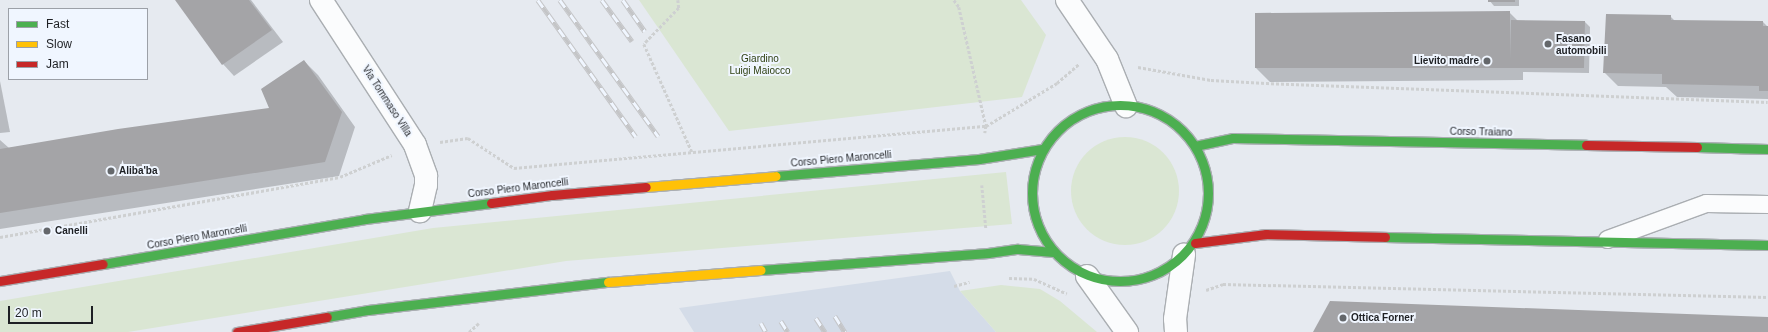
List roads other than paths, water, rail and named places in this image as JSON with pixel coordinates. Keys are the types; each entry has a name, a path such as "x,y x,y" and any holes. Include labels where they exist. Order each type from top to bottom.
{"main road":[{"path":"1126,106 1147,107 1167,115 1183,130 1195,146 1203,166 1207,185 1205,220 1190,249 1176,264 1131,282 1087,276 1053,252 1040,230 1033,209 1032,190 1042,150 1055,133 1075,119 1099,109 1126,106"},
{"name":"Corso Traiano","path":"1195,146 1233,138 1267,138 1768,149"},
{"name":"Corso Piero Maroncelli","path":"0,281 420,211 552,194 979,159 1042,150"},
{"path":"1190,249 1266,234 1768,245"},
{"path":"237,332 368,310 572,285 988,253 1018,249 1053,252"}],"street":[{"name":"Via Tommaso Villa","path":"321,0 415,145 426,176 426,185 420,211"},
{"path":"1067,0 1107,59 1126,106"},
{"path":"1176,332 1175,319 1190,249"},
{"path":"1087,276 1127,332"}],"lane":[{"path":"1601,241 1706,203 1768,204"}],"railway":[{"path":"538,0 636,137"},
{"path":"560,0 658,136"},
{"path":"602,0 632,41"},
{"path":"623,0 645,31"},
{"path":"835,316 845,332"},
{"path":"816,318 825,332"},
{"path":"781,321 788,332"},
{"path":"761,323 766,332"}],"place":[{"name":"Fasano automobili","path":"1548,44"},
{"name":"Lievito madre","path":"1487,61"},
{"name":"Aliba'ba","path":"111,171"},
{"name":"Canelli","path":"47,231"},
{"name":"Ottica Forner","path":"1343,318"}],"park label":[{"name":"Giardino Luigi Maiocco","path":"760,64"}]}
